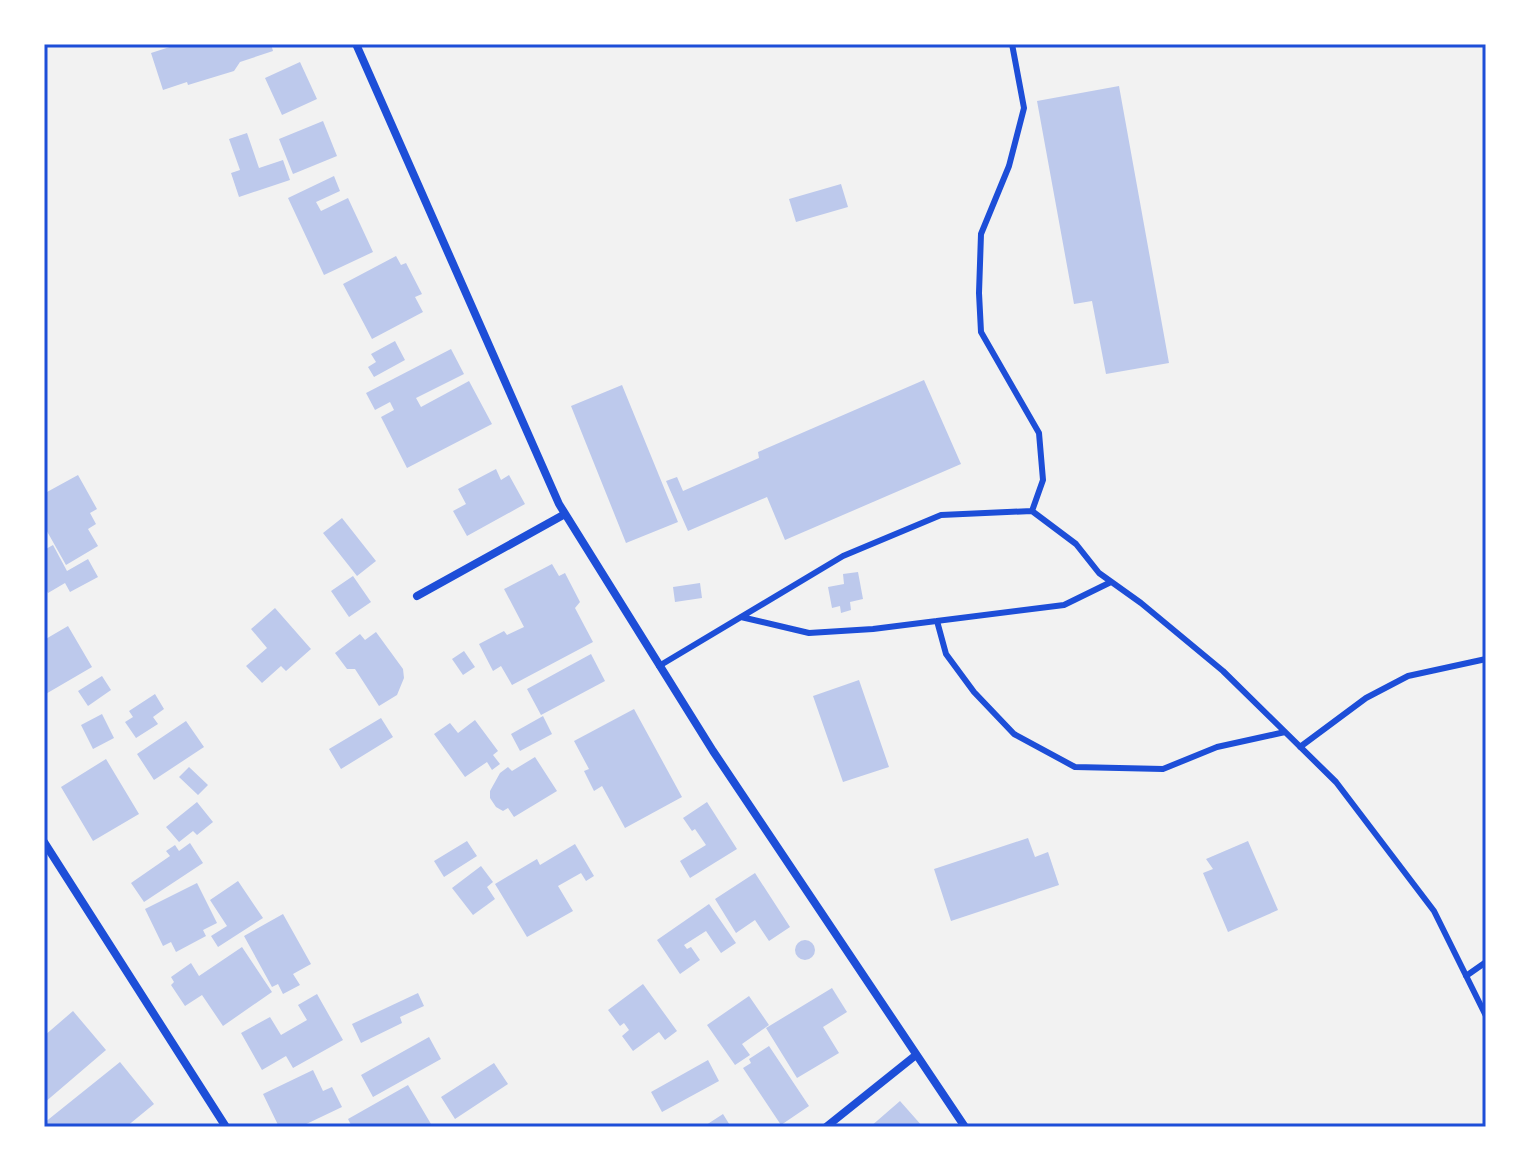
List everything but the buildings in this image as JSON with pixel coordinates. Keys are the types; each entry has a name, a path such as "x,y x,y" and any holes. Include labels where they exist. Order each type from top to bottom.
{"street":[{"path":"356,44 565,514 659,666 965,1127"},
{"path":"417,596 565,514"},
{"path":"44,842 226,1127"},
{"path":"826,1127 916,1055"}],"lane":[{"path":"1012,44 1024,108 1009,166 981,234 979,293 981,332 1039,433 1043,480 1032,511"},
{"path":"659,666 843,556 941,515 1032,511 1076,544 1099,573 1141,603 1223,671 1336,782 1434,911 1486,1016"},
{"path":"741,617 809,633 873,629 1064,605 1111,582"},
{"path":"937,621 946,654 974,692 1014,734 1075,767 1163,769 1217,747 1285,732"},
{"path":"1300,747 1366,698 1408,676 1486,659"},
{"path":"1466,976 1486,962"}]}
